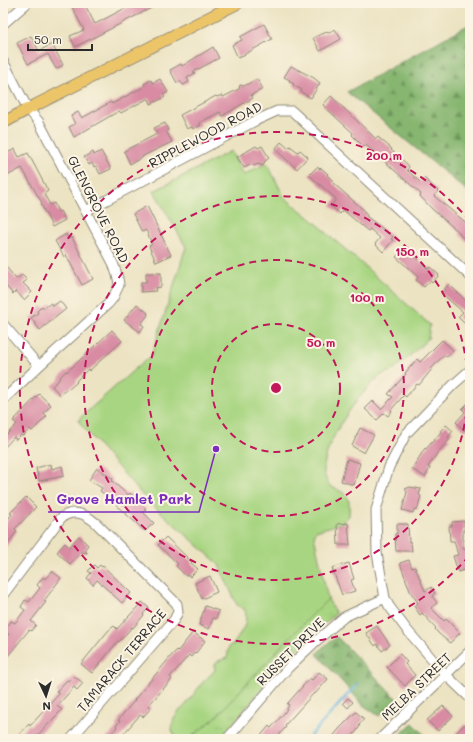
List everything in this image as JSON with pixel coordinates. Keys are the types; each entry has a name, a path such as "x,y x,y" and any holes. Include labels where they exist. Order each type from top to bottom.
{"main road":[{"path":"3,123 238,3"}],"street":[{"path":"3,24 27,3"},
{"name":"GLENGROVE ROAD","path":"3,61 28,109 39,122 113,263 119,285 113,298 108,304 3,400"},
{"name":"RIPPLEWOOD ROAD","path":"86,211 255,121 277,111 292,111 470,276"},
{"path":"3,324 39,366"},
{"path":"470,370 453,385 406,434 389,467 376,510 377,553 385,598 389,606 407,630 446,675 470,698"},
{"name":"TAMARACK TERRACE","path":"3,595 61,518 71,513 77,513 84,514 97,524 177,604 178,612 174,620 71,739"},
{"name":"RUSSET DRIVE","path":"227,739 288,668 315,642 344,617 385,598"},
{"name":"MELBA STREET","path":"380,739 470,651"}],"green space":[{"path":"470,24 470,193 347,92"},
{"path":"231,151 243,175 267,163 284,197 321,227 430,325 428,339 390,372 380,376 362,394 343,420 329,448 325,461 324,472 330,486 347,496 349,516 342,523 316,531 314,536 328,599 285,642 215,718 189,739 176,738 171,728 174,719 203,682 215,670 214,665 218,661 227,658 229,646 234,644 245,625 245,610 237,605 219,565 146,499 79,421 81,417 144,361 151,357 186,247 154,191"},
{"path":"328,599 336,614 309,636 219,739 189,739 215,718 285,642"},
{"path":"337,637 397,699 379,716 363,705 317,654 322,648"},
{"path":"413,723 428,739 395,739"}],"building":[{"path":"79,3 84,3 95,24 135,3 161,3 75,47 70,36 84,30 72,7"},
{"path":"264,24 272,39 238,58 232,45 242,40 240,37"},
{"path":"335,29 341,39 320,51 313,38"},
{"path":"31,36 39,51 52,44 63,65 56,69 48,54 28,64 17,43"},
{"path":"213,47 219,58 193,72 195,73 187,78 189,82 183,85 180,81 177,83 170,70 181,64 182,66"},
{"path":"291,66 314,78 320,83 311,98 301,92 302,90 293,85 294,84 289,81 290,80 284,77"},
{"path":"160,79 168,92 163,95 165,97 151,104 149,99 147,99 121,113 119,111 74,137 69,127 75,124 71,116 78,112 82,118 145,86 144,84 151,80 153,83"},
{"path":"257,79 263,89 251,95 253,98 222,116 220,112 199,123 201,125 193,129 192,127 187,129 180,115 216,96 222,95 223,97 239,89 240,85 244,86"},
{"path":"331,96 376,139 378,137 392,149 391,150 408,165 409,167 407,170 420,182 424,178 438,191 434,196 470,226 470,244 459,234 460,233 433,210 420,196 421,194 366,145 364,147 352,135 353,133 323,105"},
{"path":"165,123 168,130 166,131 172,142 130,164 124,151 157,134 154,128"},
{"path":"281,142 288,148 290,146 298,152 300,150 308,157 297,169 275,149"},
{"path":"256,146 258,148 262,146 269,158 265,161 263,166 258,164 254,166 252,164 244,168 237,157"},
{"path":"15,149 19,157 28,153 48,191 44,194 50,205 54,203 58,212 60,211 65,220 52,227 41,204 42,203 22,168 7,176 3,169 3,155"},
{"path":"101,151 111,169 100,174 96,166 94,167 92,163 89,165 84,157 93,152 94,155"},
{"path":"317,167 320,169 321,168 328,174 327,175 334,182 333,183 365,211 364,212 367,214 366,216 393,237 391,239 393,240 383,252 375,244 380,238 370,229 368,231 343,210 340,214 331,206 336,199 309,175"},
{"path":"147,206 171,255 156,262 149,246 152,244 146,230 142,232 133,214"},
{"path":"66,234 68,239 72,237 93,279 82,285 66,255 64,257 55,241"},
{"path":"406,247 428,269 430,267 439,275 432,283 430,281 424,287 416,280 418,277 396,257"},
{"path":"3,263 16,279 22,275 27,280 23,283 32,292 24,300 16,291 13,294 3,283"},
{"path":"146,273 161,273 161,287 155,288 156,291 141,292 141,282 146,282"},
{"path":"449,284 470,305 470,322 466,325 458,317 463,312 441,293"},
{"path":"60,301 66,309 40,330 31,318 38,313 37,311 42,306 44,308 51,303 53,306"},
{"path":"137,304 148,313 141,324 144,326 140,332 124,320"},
{"path":"112,330 122,341 89,371 88,369 69,389 68,388 60,395 52,386 66,371 67,372"},
{"path":"442,340 453,350 447,357 444,355 419,385 417,384 406,397 404,395 391,410 392,411 388,416 384,413 377,420 365,409 373,401 381,409 393,397 388,394 417,359 420,362"},
{"path":"39,394 51,405 44,413 47,416 32,431 30,429 16,440 14,437 3,449 3,432 6,435 17,424 13,421"},
{"path":"470,401 470,426 465,431 456,422 465,412 462,409"},
{"path":"446,425 453,431 448,437 450,439 438,452 428,467 430,468 425,477 412,469 425,448 426,449"},
{"path":"360,428 374,435 364,453 352,446"},
{"path":"347,459 360,463 354,485 341,481"},
{"path":"51,464 52,469 62,466 64,476 39,481 36,468"},
{"path":"97,468 113,479 112,481 128,495 130,493 146,509 143,512 154,523 145,531 117,506 118,503 100,491 102,488 89,480"},
{"path":"410,487 421,489 419,495 421,496 417,510 414,509 413,513 402,510 407,492 405,489"},
{"path":"26,497 36,507 15,529 17,531 3,551 3,526 12,514 10,513"},
{"path":"464,521 465,530 463,530 463,549 466,548 470,560 470,568 458,572 453,556 458,555 454,541 450,541 449,526 452,526 452,522"},
{"path":"348,523 350,545 338,545 337,524"},
{"path":"397,524 408,524 409,542 411,542 412,551 396,551 395,534 397,534"},
{"path":"79,536 88,545 85,549 87,553 81,552 70,564 57,552 65,543 69,547"},
{"path":"166,537 198,569 190,577 187,574 186,576 176,566 178,564 158,545"},
{"path":"409,560 412,568 415,567 425,591 431,587 435,593 432,596 437,603 431,608 444,621 446,619 460,633 450,643 438,633 435,629 436,628 422,613 420,615 414,606 418,603 410,591 400,563"},
{"path":"349,563 354,579 351,580 355,591 342,595 332,568"},
{"path":"94,565 97,568 100,565 102,567 103,566 131,593 122,603 97,580 93,585 87,578 91,573 88,571"},
{"path":"52,571 61,578 44,601 46,602 31,621 36,625 31,631 29,630 3,662 3,641 9,634 5,630 11,621 15,623 25,610 21,607 25,600 29,602 40,588 37,585 43,577 45,579"},
{"path":"210,576 217,592 202,599 195,583"},
{"path":"142,602 149,608 133,628 132,627 119,642 118,641 92,673 81,664 108,631 114,626 117,629"},
{"path":"205,606 219,611 216,619 213,618 209,629 199,625"},
{"path":"377,626 390,645 382,651 377,644 375,646 366,633"},
{"path":"193,632 205,641 196,653 195,652 191,657 189,655 170,677 172,679 148,706 151,708 143,717 140,715 119,739 106,739 117,727 116,726 120,721 118,720 134,700"},
{"path":"400,654 407,662 405,664 415,675 405,686 387,667"},
{"path":"319,672 328,679 285,725 286,727 275,739 258,739 269,726 271,728 285,712 289,705 287,704 310,678 312,680"},
{"path":"74,676 83,683 77,690 74,687 57,706 62,710 34,739 15,739 29,724 30,726 59,694 56,692 67,680 69,681"},
{"path":"348,698 353,702 348,708 343,703"},
{"path":"443,706 453,716 438,731 427,720"},
{"path":"356,712 364,719 356,732 349,739 331,739 339,729"},
{"path":"465,724 470,729 470,739 456,739 453,736"}],"waterway":[{"path":"307,739 358,684"}],"place":[{"name":"Grove Hamlet Park","path":"216,449"}]}
